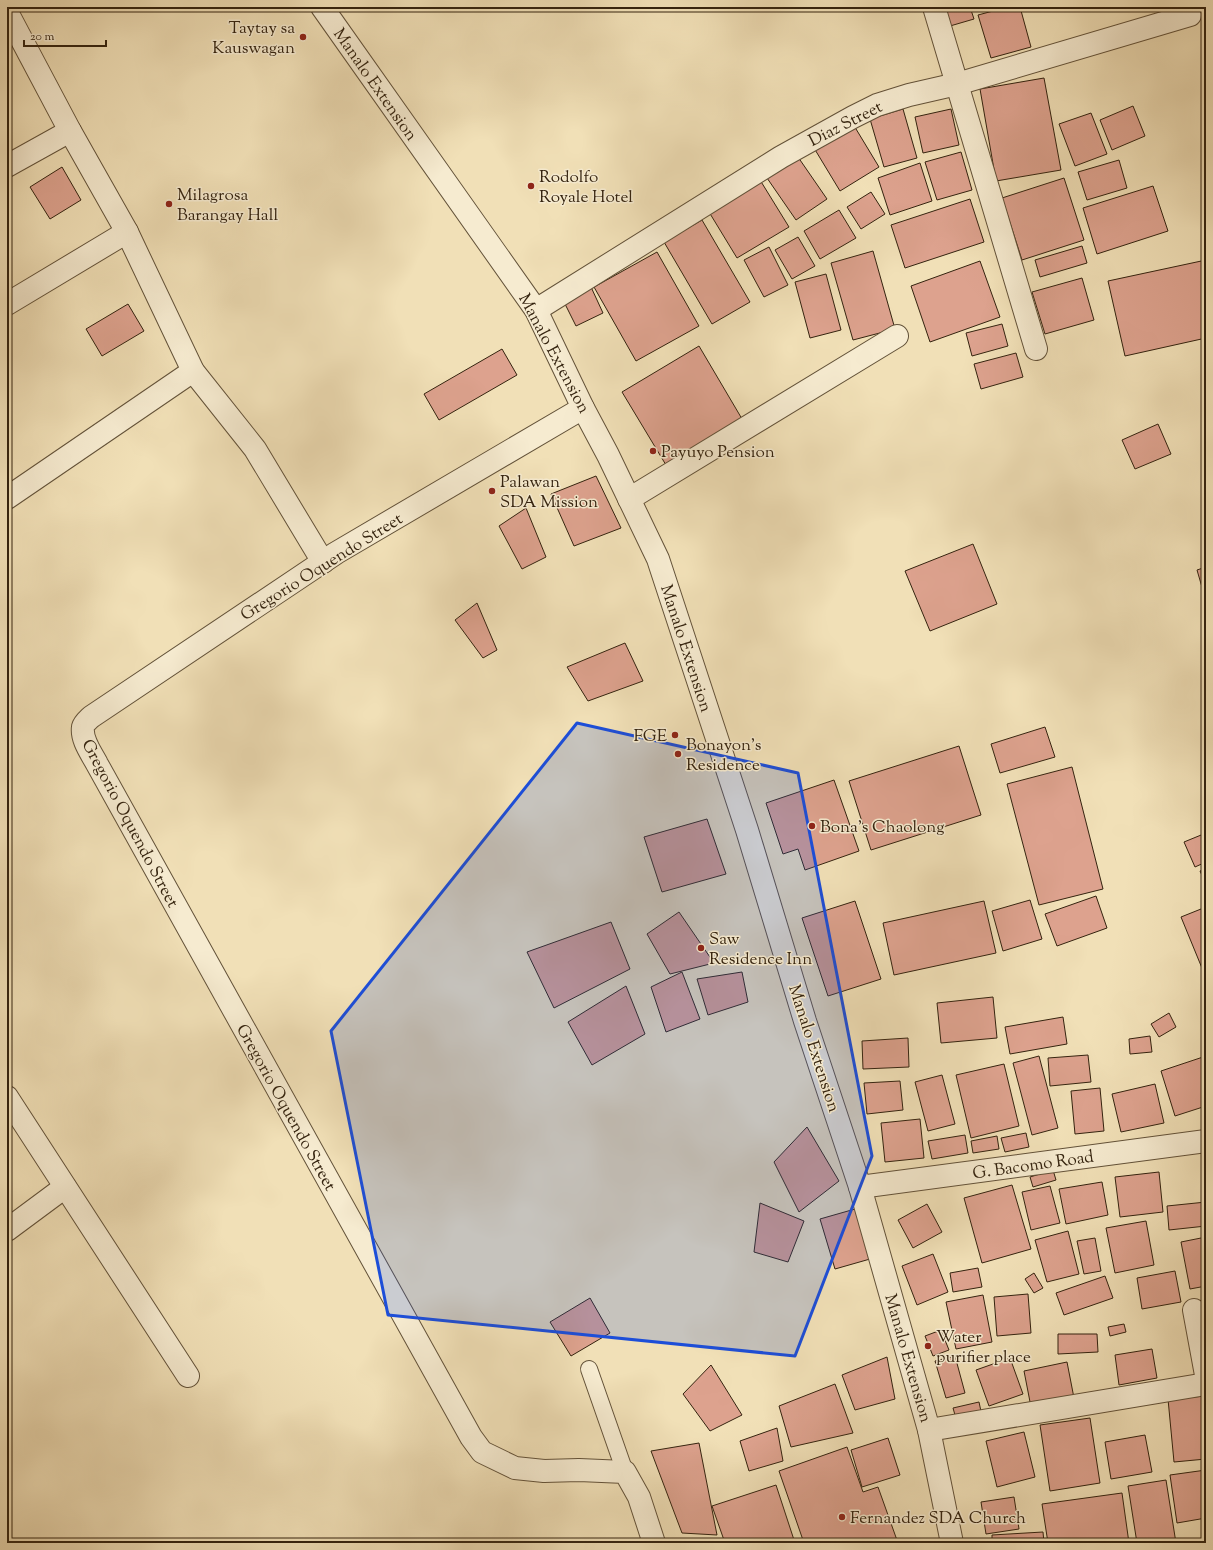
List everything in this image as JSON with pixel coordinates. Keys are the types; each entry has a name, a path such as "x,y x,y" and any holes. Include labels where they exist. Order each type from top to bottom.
{"street":[{"name":"Manalo Extension","path":"322,7 536,310 658,559 747,830 805,1021 860,1187 929,1430 952,1543"},
{"path":"934,7 1036,349"},
{"path":"7,12 70,131 126,232 193,371 255,449 323,562"},
{"name":"Diaz Street","path":"536,310 781,157 877,105 909,95 957,84 1190,15"},
{"path":"7,166 70,131"},
{"path":"7,304 126,232"},
{"path":"629,499 896,336"},
{"path":"7,498 193,371"},
{"name":"Gregorio Oquendo Street","path":"583,408 323,562 91,717 85,723 83,733 86,744 97,764 471,1437 482,1452 515,1468 544,1471 579,1470 625,1472"},
{"path":"7,1097 188,1376"},
{"name":"G. Bacomo Road","path":"860,1187 1206,1141"},
{"path":"7,1230 65,1187"},
{"path":"1194,1310 1206,1375"},
{"path":"929,1430 1206,1384"},
{"path":"625,1472 639,1497 654,1543"}],"lane":[{"path":"589,1369 625,1472"}],"highlighted area":[{"path":"577,723 798,773 872,1156 795,1356 388,1315 331,1031"}],"building":[{"path":"944,7 970,7 974,19 950,26"},
{"path":"1008,7 1020,7 1031,47 991,58 978,15"},
{"path":"1044,78 1061,170 996,181 980,89"},
{"path":"1133,106 1145,136 1112,150 1100,120"},
{"path":"903,109 917,158 884,167 870,119"},
{"path":"951,109 959,145 923,153 915,117"},
{"path":"1091,113 1107,154 1075,166 1059,124"},
{"path":"853,124 879,167 840,191 814,148"},
{"path":"961,152 972,190 937,200 925,162"},
{"path":"798,157 827,199 796,220 767,178"},
{"path":"1119,160 1127,188 1087,200 1078,172"},
{"path":"920,163 932,201 890,215 878,178"},
{"path":"62,167 81,200 50,219 30,187"},
{"path":"1064,178 1084,240 1022,260 1002,198"},
{"path":"760,180 789,227 737,258 709,212"},
{"path":"1153,186 1168,231 1097,254 1083,208"},
{"path":"871,192 885,214 861,229 847,207"},
{"path":"970,199 984,242 905,268 891,225"},
{"path":"839,210 856,238 820,259 804,231"},
{"path":"702,220 750,302 712,324 664,242"},
{"path":"798,237 815,266 792,279 775,250"},
{"path":"1082,246 1087,263 1040,277 1035,260"},
{"path":"769,247 788,285 764,297 744,260"},
{"path":"873,251 895,329 853,340 831,263"},
{"path":"657,252 699,326 636,361 594,287"},
{"path":"1206,260 1206,338 1125,356 1108,281"},
{"path":"980,261 1000,317 930,342 911,286"},
{"path":"826,274 841,330 810,338 795,282"},
{"path":"1082,278 1094,320 1045,334 1032,292"},
{"path":"591,287 603,313 576,326 563,300"},
{"path":"128,304 144,331 102,356 86,329"},
{"path":"1002,324 1008,346 972,356 966,333"},
{"path":"699,346 745,424 669,470 622,392"},
{"path":"502,349 517,375 439,420 424,394"},
{"path":"1016,353 1023,377 981,389 974,364"},
{"path":"1158,424 1171,454 1135,469 1122,440"},
{"path":"596,476 621,528 574,546 551,494"},
{"path":"526,508 546,557 522,569 499,526"},
{"path":"973,544 997,604 930,631 905,571"},
{"path":"1206,567 1206,601 1197,570"},
{"path":"477,603 497,650 483,658 455,620"},
{"path":"625,643 643,681 588,701 567,667"},
{"path":"1045,727 1055,757 1000,773 991,744"},
{"path":"959,746 981,815 871,850 849,781"},
{"path":"1072,767 1103,889 1039,905 1007,784"},
{"name":"Bona's Chaolong","path":"834,780 859,851 805,870 798,849 783,854 766,803"},
{"path":"707,819 726,874 662,892 644,837"},
{"path":"1206,833 1206,862 1195,867 1184,842"},
{"path":"1206,869 1206,884 1200,871"},
{"path":"1096,896 1107,928 1057,946 1045,914"},
{"path":"1030,900 1042,939 1003,951 992,911"},
{"path":"855,901 881,979 828,996 802,918"},
{"path":"984,901 996,953 894,975 883,923"},
{"path":"1206,907 1206,972 1204,973 1181,917"},
{"path":"679,912 714,963 670,974 647,934"},
{"path":"611,922 630,969 554,1008 527,952"},
{"path":"682,972 700,1019 666,1032 651,987"},
{"path":"742,972 748,1002 708,1015 697,979"},
{"path":"626,986 645,1034 592,1065 568,1022"},
{"path":"993,997 997,1038 941,1043 937,1003"},
{"path":"1169,1013 1176,1027 1159,1037 1151,1024"},
{"path":"1063,1017 1067,1044 1010,1054 1005,1027"},
{"path":"1150,1036 1152,1052 1130,1054 1129,1039"},
{"path":"908,1038 909,1067 863,1069 862,1041"},
{"path":"1088,1055 1091,1082 1050,1086 1048,1058"},
{"path":"1039,1056 1058,1128 1032,1135 1013,1063"},
{"path":"1206,1056 1206,1106 1175,1116 1161,1071"},
{"path":"1004,1064 1019,1126 971,1138 956,1075"},
{"path":"942,1075 955,1124 928,1131 915,1082"},
{"path":"900,1081 903,1110 867,1114 864,1083"},
{"path":"1155,1084 1164,1123 1121,1132 1112,1094"},
{"path":"1100,1088 1104,1131 1075,1134 1071,1091"},
{"path":"920,1119 924,1158 885,1162 881,1123"},
{"path":"807,1127 839,1181 799,1212 774,1162"},
{"path":"1026,1133 1029,1147 1005,1152 1001,1138"},
{"path":"965,1135 968,1153 932,1159 928,1141"},
{"path":"997,1136 999,1149 973,1153 971,1141"},
{"path":"1053,1170 1056,1180 1033,1187 1030,1177"},
{"path":"1159,1172 1163,1212 1120,1217 1115,1177"},
{"path":"1102,1182 1108,1215 1066,1224 1059,1189"},
{"path":"1012,1185 1031,1249 982,1263 964,1198"},
{"path":"1050,1186 1060,1223 1031,1230 1022,1192"},
{"path":"1206,1202 1206,1226 1169,1230 1167,1206"},
{"path":"760,1203 804,1221 788,1262 754,1252"},
{"path":"927,1204 942,1232 913,1248 898,1220"},
{"path":"862,1207 877,1257 835,1269 820,1219"},
{"path":"1146,1221 1154,1265 1115,1273 1106,1228"},
{"path":"1068,1231 1079,1274 1047,1282 1035,1240"},
{"path":"1206,1237 1206,1286 1190,1289 1181,1242"},
{"path":"1095,1238 1101,1271 1084,1274 1077,1241"},
{"path":"933,1254 948,1292 917,1305 902,1266"},
{"path":"978,1268 982,1287 953,1292 950,1273"},
{"path":"1175,1271 1181,1302 1142,1309 1137,1278"},
{"path":"1034,1273 1043,1288 1034,1293 1025,1279"},
{"path":"1105,1276 1113,1298 1064,1315 1056,1293"},
{"path":"1028,1294 1031,1333 997,1336 994,1297"},
{"path":"983,1295 992,1342 956,1349 946,1302"},
{"path":"590,1298 610,1333 571,1356 550,1322"},
{"path":"1124,1324 1126,1332 1110,1336 1108,1327"},
{"path":"941,1330 949,1350 933,1356 925,1336"},
{"path":"1058,1334 1097,1334 1098,1352 1058,1354"},
{"path":"1152,1349 1157,1378 1119,1385 1115,1355"},
{"path":"955,1356 965,1393 946,1398 935,1361"},
{"path":"887,1357 895,1399 855,1410 842,1375"},
{"path":"1010,1358 1023,1394 989,1406 976,1370"},
{"path":"1067,1362 1074,1398 1031,1407 1024,1371"},
{"path":"711,1365 742,1415 710,1431 683,1394"},
{"path":"835,1384 853,1433 791,1447 779,1406"},
{"path":"1206,1396 1206,1459 1174,1462 1168,1399"},
{"path":"979,1402 982,1416 957,1422 953,1408"},
{"path":"1090,1418 1100,1483 1050,1491 1040,1425"},
{"path":"777,1428 783,1461 749,1471 740,1441"},
{"path":"1024,1432 1035,1477 997,1487 986,1441"},
{"path":"1145,1435 1152,1472 1111,1479 1105,1442"},
{"path":"888,1438 900,1475 862,1487 851,1450"},
{"path":"699,1443 717,1535 682,1533 651,1451"},
{"name":"Fernandez SDA Church","path":"847,1447 863,1492 878,1487 898,1543 804,1543 779,1471"},
{"path":"1206,1470 1206,1518 1177,1523 1170,1475"},
{"path":"1166,1480 1176,1543 1137,1543 1128,1486"},
{"path":"776,1485 795,1543 725,1543 712,1506"},
{"path":"1122,1493 1129,1543 1048,1543 1042,1504"},
{"path":"1014,1497 1019,1529 986,1534 981,1502"},
{"path":"1043,1532 1044,1543 992,1543 992,1535"}],"place":[{"name":"Taytay sa Kauswagan","path":"303,37"},
{"name":"Rodolfo Royale Hotel","path":"531,186"},
{"name":"Milagrosa Barangay Hall","path":"169,204"},
{"name":"Payuyo Pension","path":"653,451"},
{"name":"Palawan SDA Mission","path":"492,491"},
{"name":"FGE","path":"675,735"},
{"name":"Bonayon's Residence","path":"678,754"},
{"name":"Bona's Chaolong","path":"812,826"},
{"name":"Saw Residence Inn","path":"701,948"},
{"name":"Water purifier place","path":"928,1346"},
{"name":"Fernandez SDA Church","path":"842,1517"}]}
